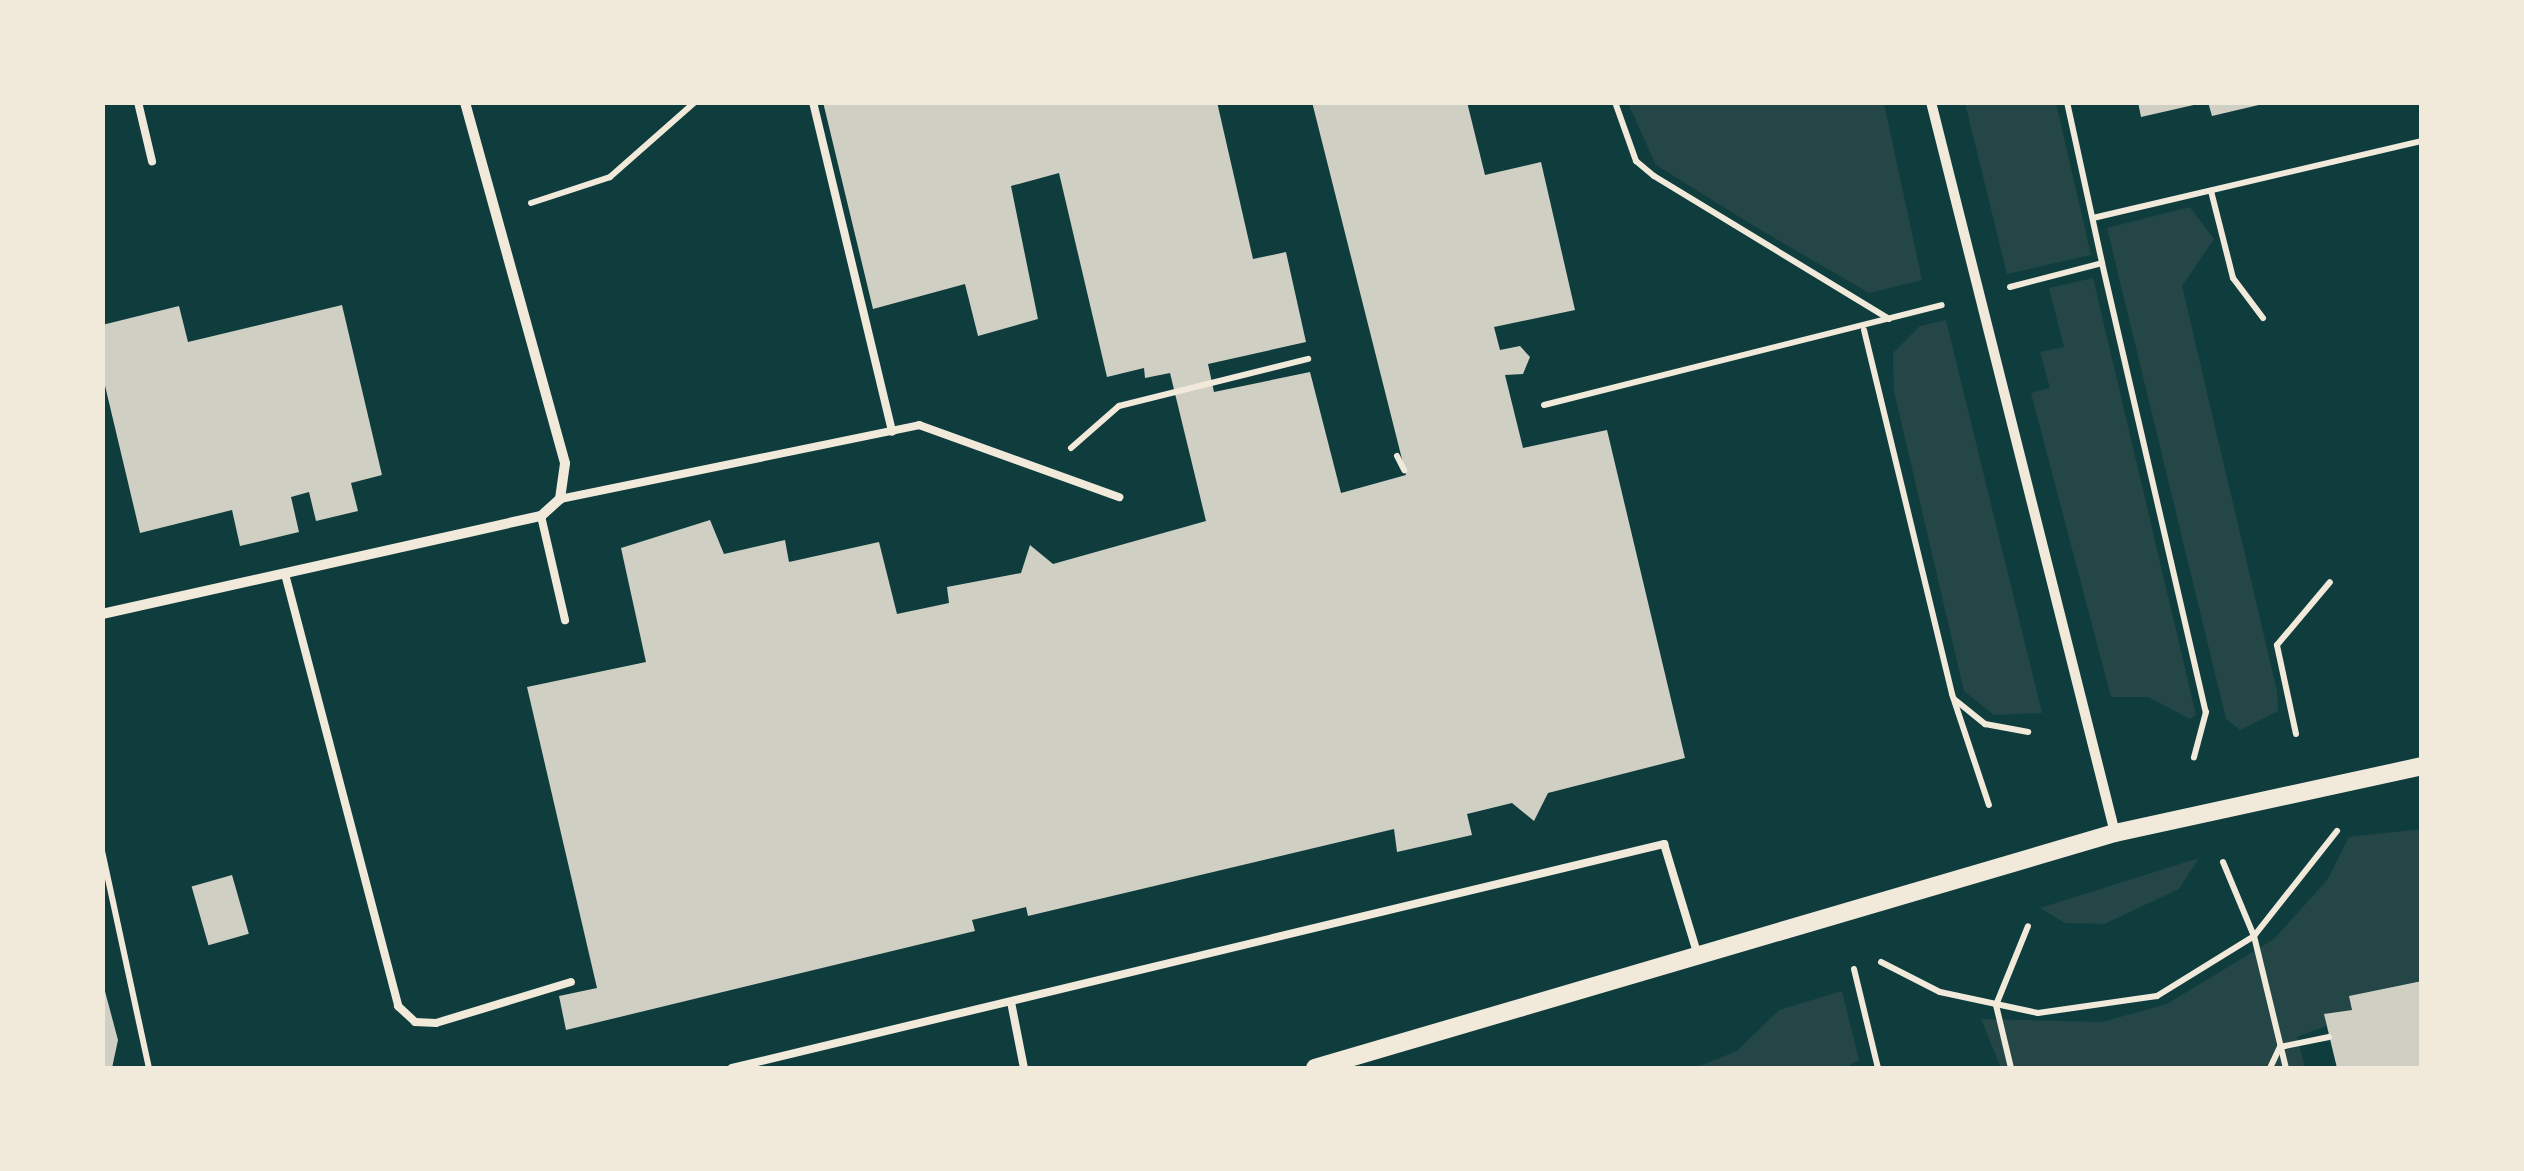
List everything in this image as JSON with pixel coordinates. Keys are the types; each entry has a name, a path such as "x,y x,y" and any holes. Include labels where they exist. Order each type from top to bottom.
{"street":[{"path":"102,614 541,516 560,499 565,462 466,102"},
{"path":"1931,102 2115,833"},
{"path":"1315,1068 2115,833 2422,766"}],"lane":[{"path":"138,102 152,161"},
{"path":"813,102 892,432"},
{"path":"560,499 920,425 1119,496"},
{"path":"541,516 565,620"},
{"path":"285,574 398,1006 415,1022 436,1024 571,982"},
{"path":"732,1068 1664,844 1699,957"},
{"path":"1010,1002 1024,1068"}],"path":[{"path":"531,203 610,177 695,102"},
{"path":"1615,102 1636,162 1889,319"},
{"path":"2067,102 2206,712 2194,757"},
{"path":"2093,218 2422,140"},
{"path":"2211,191 2233,278 2263,318"},
{"path":"2009,288 2102,263"},
{"path":"1544,405 1864,330 1942,305"},
{"path":"1864,330 1952,694 1989,805"},
{"path":"1046,470 1119,406 1308,359"},
{"path":"1397,456 1404,470"},
{"path":"2296,734 2276,646 2330,582"},
{"path":"1952,694 1985,724 2028,732"},
{"path":"1881,962 1940,992 1996,1006 2096,1011 2157,996 2254,936 2337,831"},
{"path":"102,851 149,1068"},
{"path":"2222,862 2254,936 2286,1068"},
{"path":"2011,1068 1996,1006 2028,926"},
{"path":"1854,969 1878,1068"},
{"path":"2280,1047 2329,1036"},
{"path":"2270,1068 2280,1047"}],"shaded area":[{"path":"1628,103 1884,103 1922,280 1869,293 1759,229 1656,165"},
{"path":"1965,103 2056,103 2091,255 2007,274"},
{"path":"2190,207 2214,239 2182,286 2277,691 2278,711 2240,730 2226,719 2107,228"},
{"path":"2093,278 2196,715 2190,719 2148,697 2111,697 2031,393 2050,388 2040,352 2064,347 2049,288"},
{"path":"1946,320 2042,713 1994,715 1964,691 1894,391 1893,353 1920,326"},
{"path":"2421,829 2421,981 2350,996 2352,1010 2325,1014 2326,1026 2297,1037 2305,1068 2001,1068 1981,1019 2102,1022 2167,1004 2274,939 2328,879 2349,837"},
{"path":"2199,858 2179,889 2104,924 2065,923 2040,908"},
{"path":"1842,991 1859,1060 1844,1068 1695,1068 1737,1051 1779,1010"}],"building":[{"path":"823,102 1217,102 1253,259 1286,252 1306,342 1208,364 1214,392 1310,372 1341,493 1406,475 1312,102 1467,102 1485,175 1541,162 1575,310 1494,327 1500,350 1520,346 1530,357 1523,374 1505,375 1523,448 1607,430 1685,758 1548,793 1534,821 1512,803 1467,814 1472,835 1397,852 1394,829 1028,916 1026,907 972,920 975,931 566,1030 559,996 597,988 527,687 646,662 621,548 710,520 724,554 785,540 789,562 879,542 897,614 949,603 947,587 1021,573 1030,545 1053,564 1206,521 1170,373 1145,378 1144,368 1107,377 1059,173 1011,186 1038,319 978,336 965,284 873,309"},
{"path":"2138,102 2198,102 2198,104 2141,117"},
{"path":"2208,102 2262,102 2263,104 2212,116"},
{"path":"342,305 382,475 351,483 358,511 316,521 309,492 291,497 299,532 240,546 232,510 140,533 102,373 102,325 179,306 188,342"},
{"path":"232,875 249,934 208,945 192,887"},
{"path":"102,980 118,1040 112,1068 102,1068"},
{"path":"2422,981 2422,1068 2337,1068 2324,1014 2352,1010 2349,996"}]}
